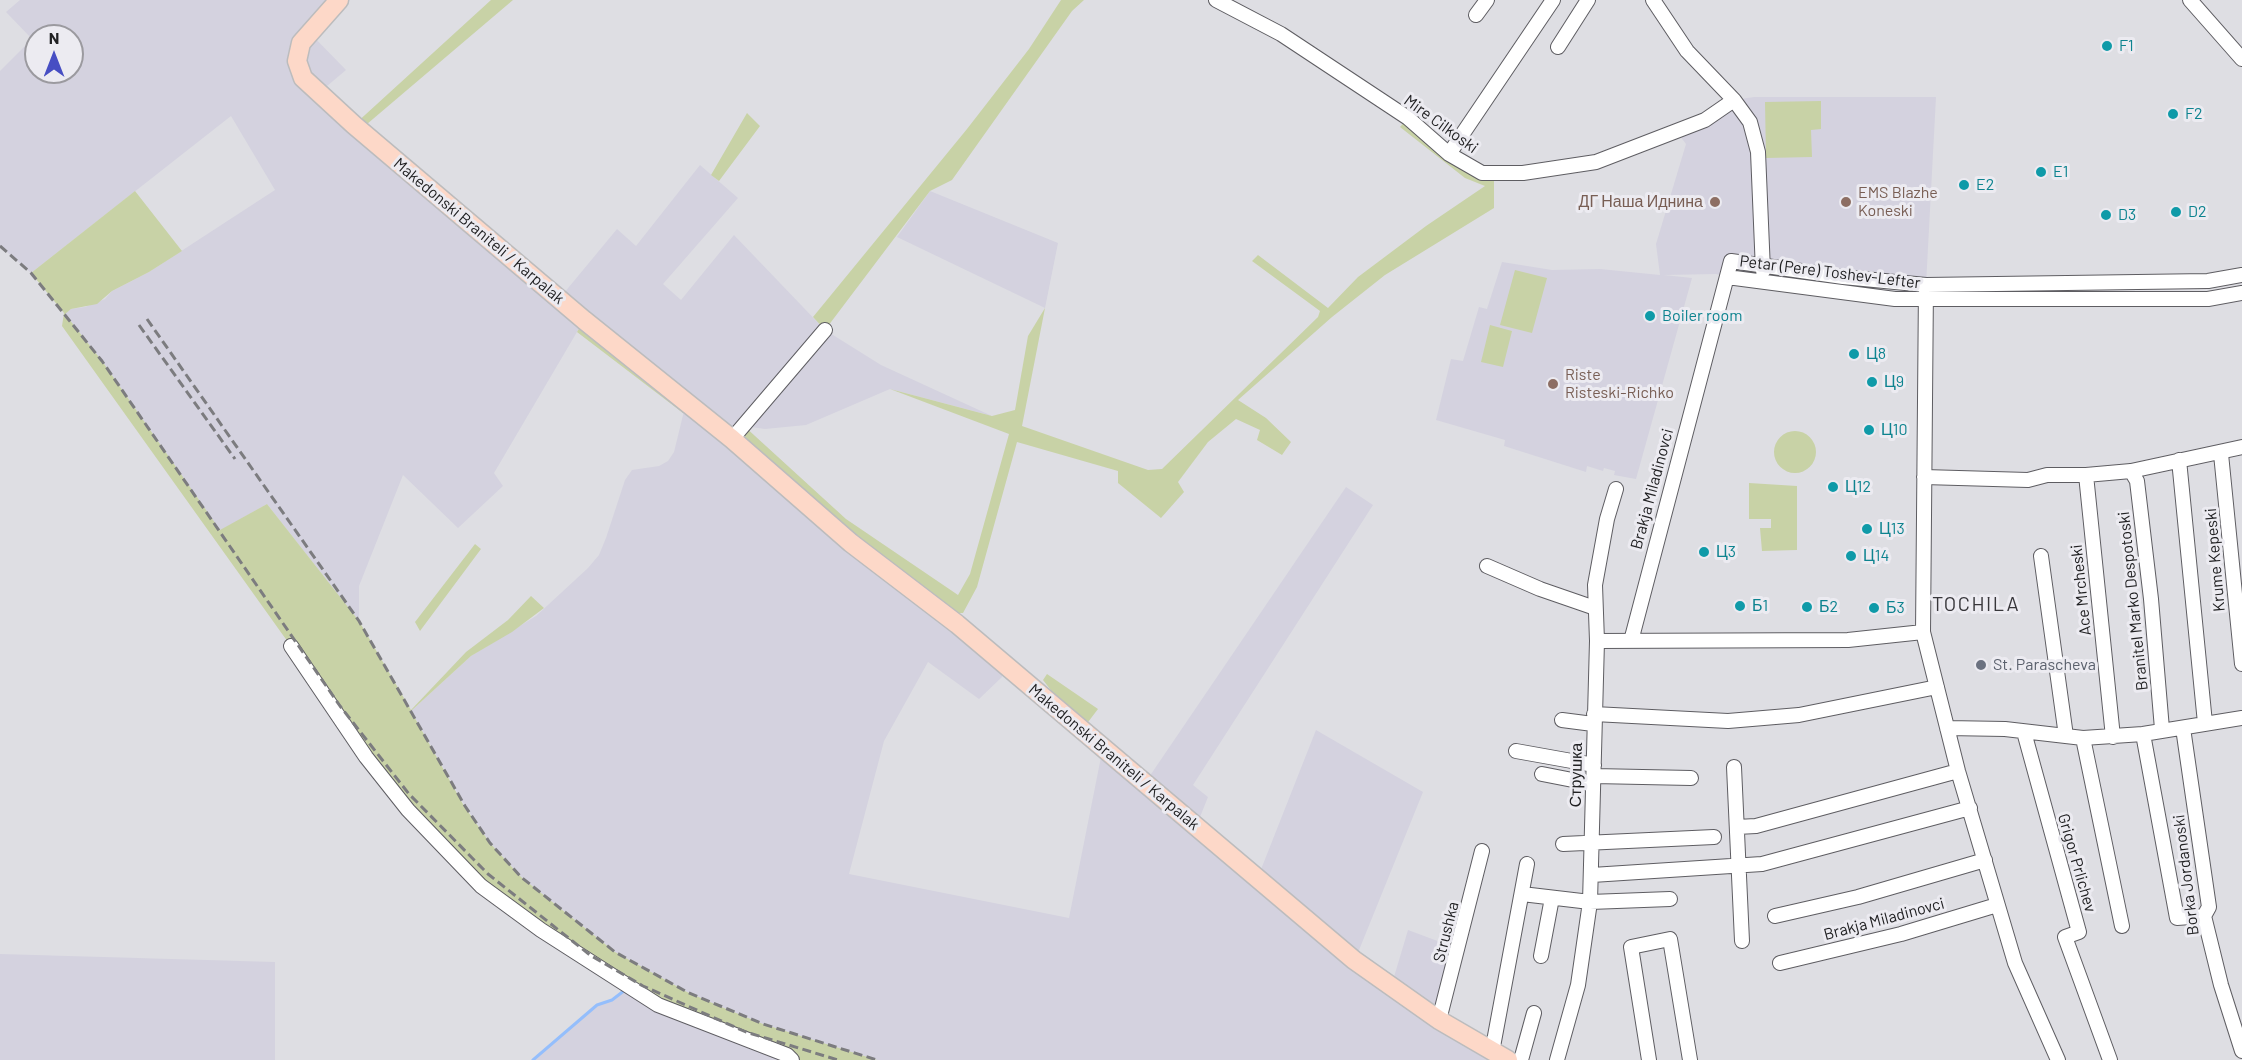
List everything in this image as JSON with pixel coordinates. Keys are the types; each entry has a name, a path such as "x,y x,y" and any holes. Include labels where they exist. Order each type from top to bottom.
{"main road":[{"name":"Makedonski Braniteli / Karpalak","path":"339,0 301,43 297,61 303,78 360,130 521,267 732,439 851,543 957,624 1319,931 1370,972 1439,1020 1500,1056"}],"street":[{"name":"Mire Cilkoski","path":"1216,0 1238,6 1408,118 1449,153 1482,173 1523,173 1596,162 1705,120 1734,100"},
{"path":"1476,15 1487,0"},
{"path":"1449,153 1553,0"},
{"path":"1558,47 1588,0"},
{"path":"1653,0 1686,51 1734,100 1750,122 1758,152 1764,265 1762,282"},
{"path":"2190,0 2242,59"},
{"name":"Petar (Pere) Toshev-Lefter","path":"2242,275 2208,281 1926,285 1843,277 1731,261 1727,276 1841,294 1925,300 2208,299 2242,293"},
{"name":"Brakja Miladinovci","path":"1631,641 1727,276"},
{"path":"1926,285 1923,632 1958,771 2015,963 2058,1060"},
{"path":"732,439 825,330"},
{"path":"1924,477 2028,480 2047,476 2086,476 2132,471 2221,454 2242,447"},
{"name":"Krume Kepeski","path":"2221,454 2242,664"},
{"path":"2180,460 2205,723"},
{"name":"Branitel Marko Despotoski","path":"2132,471 2137,481 2150,587 2162,729"},
{"name":"Ace Mrcheski","path":"2086,476 2113,737"},
{"name":"Струшка","path":"1557,1060 1578,986 1590,903 1597,641 1595,585 1607,519 1616,489"},
{"path":"2042,556 2066,736"},
{"path":"1487,566 1540,589 1595,608"},
{"path":"1597,641 1848,640 1923,632"},
{"path":"291,646 366,757 408,810 481,886 541,930 658,1005 787,1055 792,1060"},
{"path":"1562,720 1728,721 1799,715 1937,687"},
{"path":"1947,728 2083,738 2113,737 2242,718"},
{"name":"Borka Jordanoski","path":"2183,728 2209,907 2204,916 2221,985 2242,1051"},
{"name":"Grigor Prlichev","path":"2024,732 2079,932 2066,937 2109,1060"},
{"path":"2143,734 2177,918 2204,916"},
{"path":"2083,738 2122,926"},
{"path":"1516,751 1593,775"},
{"path":"1734,767 1742,941"},
{"path":"1737,827 1756,826 1958,771"},
{"path":"1542,774 1691,778"},
{"path":"1592,875 1762,864 1970,808"},
{"path":"1563,844 1714,837"},
{"name":"Strushka","path":"1439,1020 1482,851"},
{"name":"Brakja Miladinovci","path":"1775,916 1858,897 1985,860"},
{"path":"1500,1056 1527,864"},
{"path":"1522,894 1590,903 1670,899"},
{"path":"1541,956 1552,898"},
{"name":"Brakja Miladinovci","path":"1780,963 1901,934 1997,905"},
{"path":"1649,1060 1630,947 1670,939 1690,1060"},
{"path":"1521,1060 1534,1013"}],"shaded area":[{"path":"20,0 339,0 309,32 346,70 320,92 559,299 617,229 636,246 700,165 738,198 663,284 681,300 734,235 825,330 881,365 992,416 890,389 806,425 765,429 744,426 1002,663 1002,677 979,699 928,662 884,741 849,874 1069,918 1103,747 1145,783 1346,487 1373,505 1193,785 1208,797 1196,827 1258,877 1316,730 1423,792 1355,960 1391,987 1408,930 1459,949 1440,1020 1508,1060 877,1060 763,1024 724,1008 687,992 615,952 521,877 490,843 465,806 411,711 471,656 536,616 588,568 599,555 625,480 632,470 659,466 668,461 674,452 686,403 584,320 494,473 503,486 458,528 403,475 359,586 359,621 267,504 220,531 102,361 64,313 105,299 112,291 149,272 275,190 231,116 31,273 0,246 0,71 24,47 24,84 84,84 84,24 24,24 24,31 6,12"},
{"path":"1754,97 1936,97 1926,285 1731,261 1727,277 1716,274 1664,275 1692,278 1636,479 1614,475 1615,471 1604,468 1603,471 1587,466 1586,472 1504,446 1505,440 1436,420 1451,359 1463,361 1479,307 1487,309 1502,262 1552,270 1600,269 1660,275 1656,244 1686,144 1677,132 1734,100"},
{"path":"930,191 1058,243 1045,308 897,237"},
{"path":"0,954 275,962 275,1060 0,1060"},
{"path":"629,987 792,1060 533,1060 597,1005 612,1000"}],"green space":[{"path":"491,0 513,0 360,130 354,125"},
{"path":"1061,0 1084,0 1072,11 952,180 930,191 825,330 813,317 967,129 1029,49"},
{"path":"1821,101 1821,129 1811,130 1812,157 1766,158 1765,102"},
{"path":"747,113 760,126 719,181 711,175"},
{"path":"1408,118 1449,154 1494,173 1494,208 1385,275 1332,317 1238,400 1266,418 1291,442 1282,455 1257,440 1260,430 1236,419 1208,442 1178,482 1184,492 1161,518 1118,483 1118,471 1017,442 977,587 963,613 942,613 732,439 744,426 846,519 958,595 970,574 1009,434 890,389 992,416 1015,410 1028,336 1045,308 1022,426 1148,470 1162,469 1318,317 1320,311 1252,261 1258,255 1328,308 1358,277 1426,226 1485,186 1465,178 1400,127"},
{"path":"135,191 182,251 149,272 112,291 97,304 71,309 65,314 102,361 220,530 267,504 359,621 411,710 466,652 508,620 531,596 544,608 512,632 471,656 411,711 464,806 490,843 521,877 615,952 687,992 724,1008 763,1024 877,1060 792,1060 658,1005 481,886 408,810 62,326 64,313 31,273"},
{"path":"1515,270 1547,278 1532,333 1500,325"},
{"path":"584,320 686,403 683,413 577,332"},
{"path":"1490,325 1512,331 1503,367 1481,362"},
{"path":"1795,431 1810,437 1816,452 1810,467 1795,473 1780,467 1774,452 1780,437"},
{"path":"1749,483 1797,486 1797,550 1762,551 1760,528 1771,528 1771,519 1749,519"},
{"path":"475,544 481,549 420,631 415,622"},
{"path":"1047,674 1098,709 1082,730 1043,680"}],"waterway":[{"path":"533,1060 597,1005 612,1000 625,990"}],"railway":[{"path":"0,246 31,273 102,361 340,706 409,794 488,874 590,955 643,986 746,1032 838,1060"},
{"path":"147,319 359,621 465,806 490,843 521,877 615,952 687,992 763,1024 877,1060"},
{"path":"139,325 235,459"}],"place":[{"name":"F1","path":"2107,46"},
{"name":"F2","path":"2173,114"},
{"name":"E1","path":"2041,172"},
{"name":"E2","path":"1964,185"},
{"name":"ДГ Наша Иднина","path":"1715,202"},
{"name":"EMS Blazhe Koneski","path":"1846,202"},
{"name":"D2","path":"2176,212"},
{"name":"D3","path":"2106,215"},
{"name":"Boiler room","path":"1650,316"},
{"name":"Ц8","path":"1854,354"},
{"name":"Ц9","path":"1872,382"},
{"name":"Riste Risteski-Richko","path":"1553,384"},
{"name":"Ц10","path":"1869,430"},
{"name":"Ц12","path":"1833,487"},
{"name":"Ц13","path":"1867,529"},
{"name":"Ц3","path":"1704,552"},
{"name":"Ц14","path":"1851,556"},
{"name":"Б1","path":"1740,606"},
{"name":"Б2","path":"1807,607"},
{"name":"Б3","path":"1874,608"},
{"name":"St. Parascheva","path":"1981,665"}],"district":[{"name":"TOCHILA","path":"1976,604"}]}
